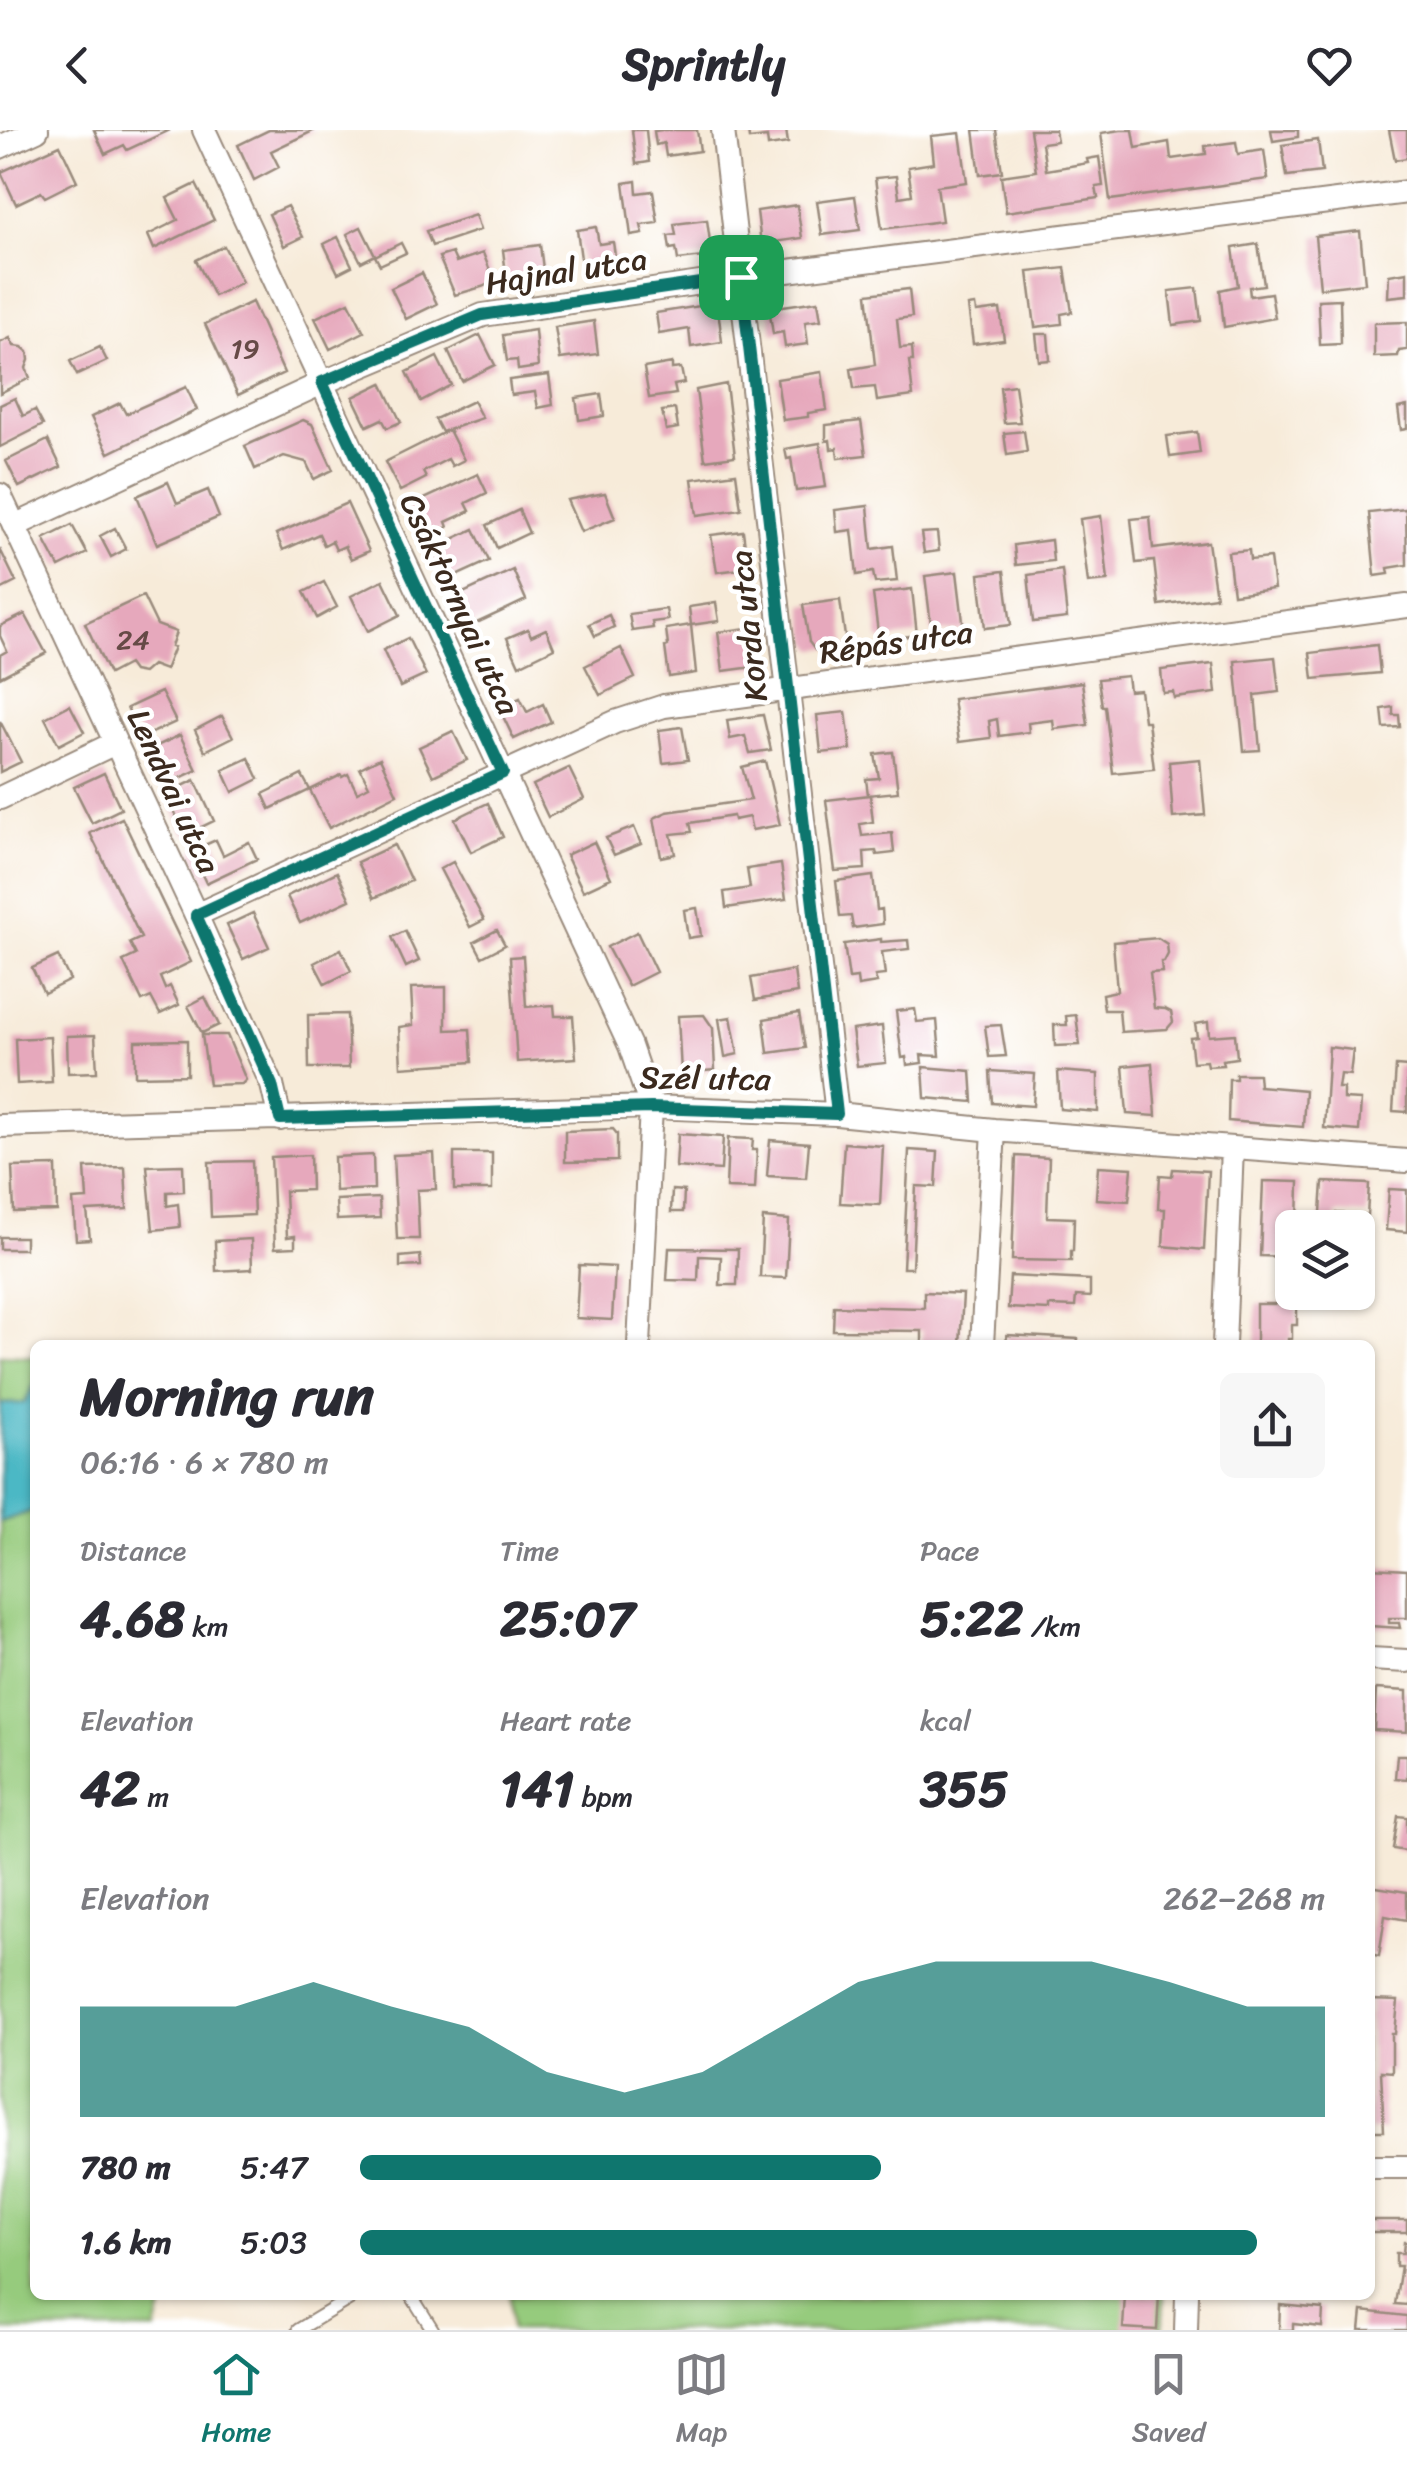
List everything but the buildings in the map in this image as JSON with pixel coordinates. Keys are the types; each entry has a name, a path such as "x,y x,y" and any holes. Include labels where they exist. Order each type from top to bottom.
{"street":[{"path":"0,147 38,130"},
{"name":"Csáktornyai utca","path":"204,130 630,1046 651,1108"},
{"name":"Korda utca","path":"723,130 837,1114"},
{"name":"Hajnal utca","path":"14,526 322,382 482,315 741,277 1407,192"},
{"name":"Lendvai utca","path":"0,495 196,915 272,1085 280,1119"},
{"name":"Répás utca","path":"196,915 615,722 664,706 1407,606"},
{"path":"0,798 115,744"},
{"path":"639,1340 651,1108"},
{"name":"Szél utca","path":"0,1126 651,1108 837,1114 994,1130 1407,1161"},
{"path":"982,1340 994,1130"},
{"path":"1224,1340 1232,1148"},
{"path":"1375,1659 1407,1660"},
{"path":"1375,2168 1407,2167"},
{"path":"1186,2330 1187,2300"}],"lane":[{"path":"298,2330 348,2300"},
{"path":"414,2300 433,2330"}],"green space":[{"path":"0,1355 30,1357 30,1393 24,1403 0,1404"},
{"path":"30,1512 30,2300 171,2300 163,2305 156,2330 0,2330 0,1522"},
{"path":"510,2300 1164,2300 1162,2330 511,2330"}],"water":[{"path":"30,1392 30,1512 0,1522 0,1404 24,1403"}],"route":[{"path":"741,277 837,1114 651,1108 280,1119 272,1085 196,915 503,773 322,382 482,315 741,277"}]}
